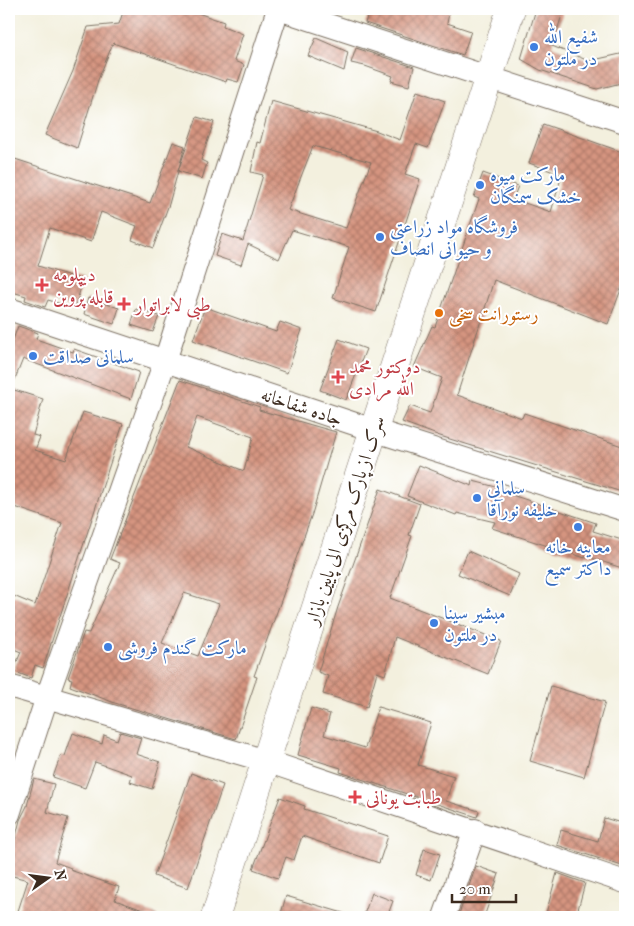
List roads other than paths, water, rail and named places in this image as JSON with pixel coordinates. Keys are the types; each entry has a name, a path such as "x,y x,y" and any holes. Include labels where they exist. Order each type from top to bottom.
{"main road":[{"name":"سرک از پارک مرکزی الی پایین بازار","path":"215,917 511,9"}],"street":[{"path":"9,814 47,697 165,361 278,9 625,122"},
{"name":"جاده شفاخانه","path":"9,309 373,430 625,510"},
{"path":"9,686 266,761 625,882"},
{"path":"444,917 475,830"}],"place":[{"name":"شفیع الله در ملتون","path":"534,47"},
{"name":"مارکت میوه خشک سمنگان","path":"480,185"},
{"name":"فروشگاه مواد زراعتی و حیوانی انصاف","path":"380,237"},
{"name":"دیپلومه قابله پروین","path":"42,285"},
{"name":"طبی لابراتوار","path":"124,304"},
{"name":"رستورانت سخی","path":"439,313"},
{"name":"سلمانی صداقت","path":"33,356"},
{"name":"دوکتور محمد الله مرادی","path":"338,377"},
{"name":"سلمانی خلیفه نورآقا","path":"477,498"},
{"name":"معاینه خانه داکتر سمیع","path":"578,527"},
{"name":"مبشیر سینا در ملتون","path":"434,623"},
{"name":"مارکت گندم فروشی","path":"108,647"},
{"name":"طبابت یونانی","path":"355,797"}]}
